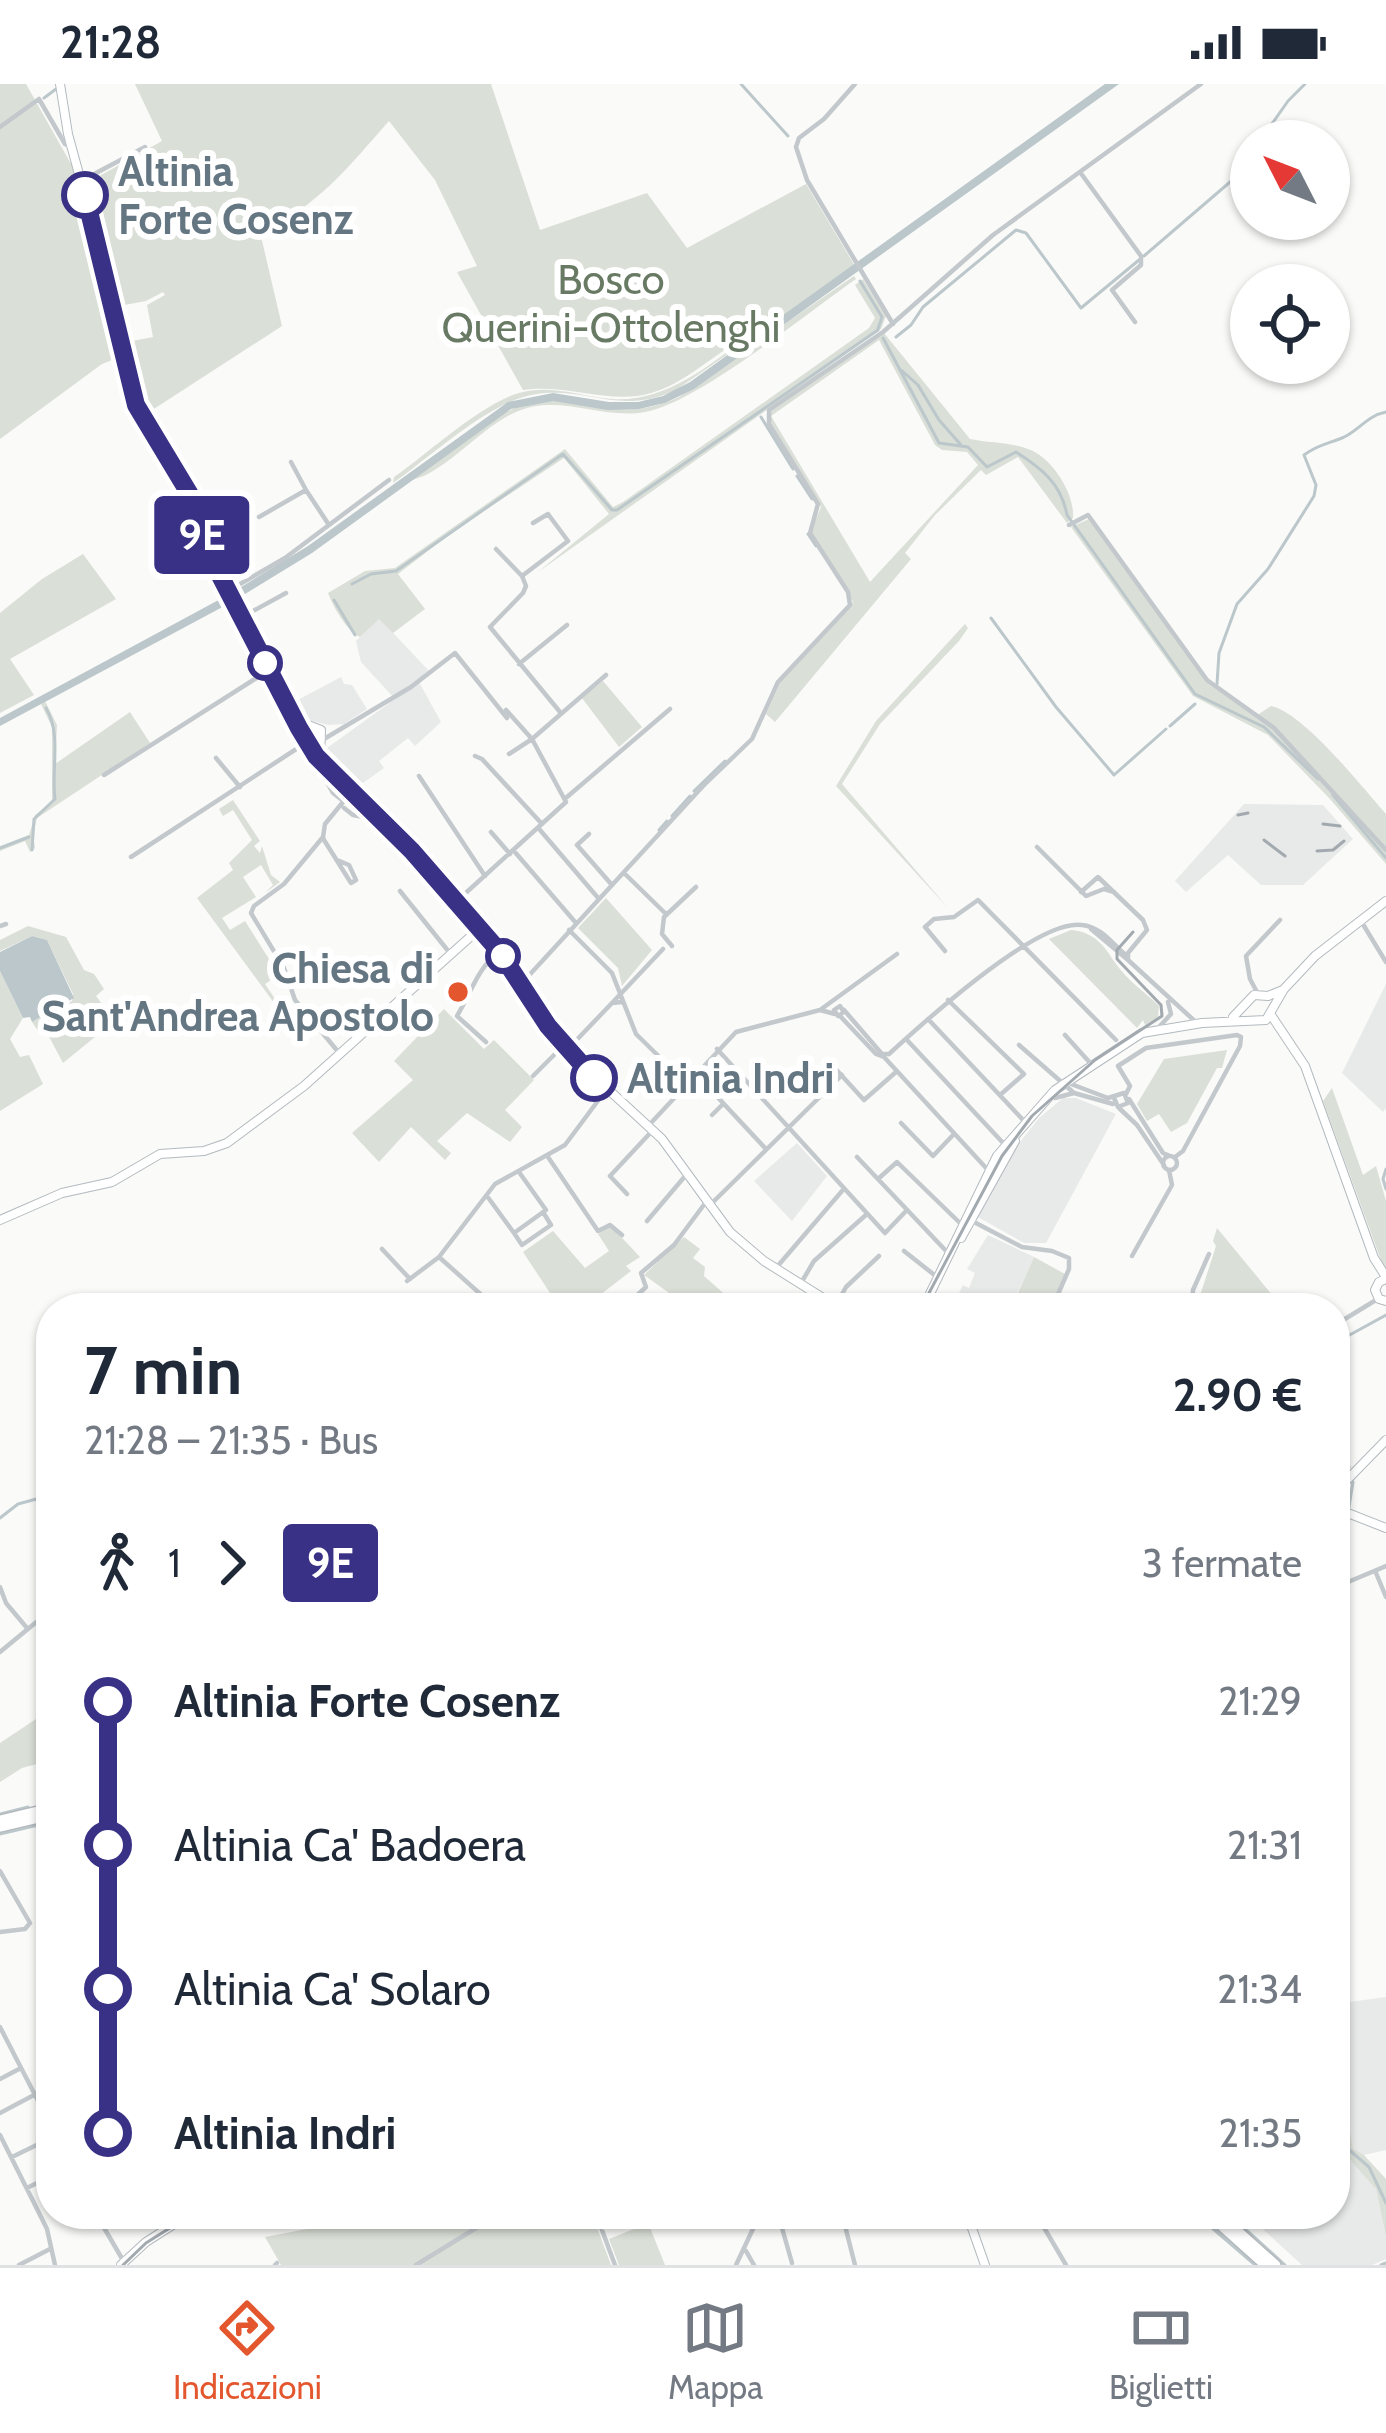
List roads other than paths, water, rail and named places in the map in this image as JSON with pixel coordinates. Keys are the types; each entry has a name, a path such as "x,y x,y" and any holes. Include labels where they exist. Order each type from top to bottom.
{"main road":[{"path":"0,1824 36,1815"},
{"path":"1225,2229 1265,2265"},
{"path":"1236,2229 1276,2265"}],"street":[{"path":"61,84 133,394 152,435 192,498 206,547 268,670 294,720 313,740 342,803 353,815 383,822"},
{"path":"855,84 824,119 801,136 796,147 808,180 893,324"},
{"path":"522,983 752,739 775,686 850,605 848,592 810,533 818,504 767,417 776,405 880,334 971,252 1202,84"},
{"path":"0,127 39,99 64,143 72,147"},
{"path":"81,182 145,147"},
{"path":"1080,172 1141,256 1141,265 1112,290 1136,322"},
{"path":"291,462 328,525"},
{"path":"230,595 388,480"},
{"path":"260,517 306,490"},
{"path":"522,576 569,539 548,514 533,524"},
{"path":"1071,523 1088,515 1207,680 1274,728 1386,850"},
{"path":"496,549 526,586 490,626 560,712"},
{"path":"242,617 286,593"},
{"path":"519,664 567,625"},
{"path":"131,857 313,740 411,687 455,653 532,739 548,773 567,797"},
{"path":"104,775 268,670"},
{"path":"509,754 606,675"},
{"path":"456,902 541,827 567,797 670,709"},
{"path":"475,756 541,827 598,899"},
{"path":"216,758 240,787"},
{"path":"320,762 383,822 479,928 565,1048 651,1128 734,1237 815,1293"},
{"path":"419,776 485,876"},
{"path":"340,1054 293,998 284,968 251,913 256,904 280,889 323,837 326,824 352,791"},
{"path":"491,832 575,922"},
{"path":"589,834 577,845 612,885"},
{"path":"323,837 337,860"},
{"path":"1037,847 1088,898 1102,881"},
{"path":"624,872 666,914"},
{"path":"1081,892 1095,878 1102,881 1147,927 1128,958"},
{"path":"671,946 662,932 666,914 696,887"},
{"path":"1098,890 1114,892"},
{"path":"400,891 450,953"},
{"path":"945,951 924,928 934,919 954,917 975,899 1116,1040"},
{"path":"1172,1005 1200,1023 1268,1015 1284,989 1315,956 1386,901"},
{"path":"1280,920 1247,952 1250,979 1268,1015 1305,1066 1374,1258 1382,1292 1350,1314"},
{"path":"1360,920 1386,962"},
{"path":"886,1056 948,1000 1056,927 1087,926 1128,958 1172,1005 1183,1026"},
{"path":"0,1220 69,1191 112,1182 160,1154 218,1148 280,1105 479,928"},
{"path":"569,930 612,973 636,1034 687,1084"},
{"path":"533,1076 663,949"},
{"path":"486,1042 457,1016 473,991 476,975 499,951"},
{"path":"820,1010 897,954"},
{"path":"1146,1032 1235,1016 1258,996 1284,989"},
{"path":"838,997 839,1011"},
{"path":"948,1000 1024,1074 1000,1095"},
{"path":"612,1003 624,1002"},
{"path":"950,1254 1005,1145 1025,1122 1088,1066 1166,1022 1172,1005"},
{"path":"1244,1009 1250,1020"},
{"path":"627,1194 610,1177 717,1049 741,1030 820,1010 839,1011 987,1169"},
{"path":"928,1019 1025,1122"},
{"path":"1065,1035 1088,1066"},
{"path":"1019,1045 1069,1087 1127,1106 1130,1086 1118,1066 1146,1048 1241,1037 1194,1131 1166,1168"},
{"path":"906,1038 1005,1145"},
{"path":"717,1049 885,1233 907,1210"},
{"path":"832,1065 864,1100"},
{"path":"854,1109 896,1072"},
{"path":"695,1074 766,1149"},
{"path":"639,1293 646,1286 641,1273 842,1075"},
{"path":"799,1081 817,1098"},
{"path":"930,1293 1011,1147 1069,1087"},
{"path":"382,1249 408,1280 439,1257 495,1184 565,1144 606,1090"},
{"path":"1116,1104 1127,1096"},
{"path":"1127,1096 1162,1153 1177,1166 1166,1168"},
{"path":"712,1114 723,1103"},
{"path":"1116,1104 1137,1125 1172,1185 1132,1256"},
{"path":"901,1123 933,1156 954,1134"},
{"path":"548,1156 598,1232 610,1225 622,1235"},
{"path":"857,1157 950,1254"},
{"path":"878,1179 897,1162 964,1227 1069,1258 1059,1293"},
{"path":"487,1196 522,1245 551,1225 519,1172"},
{"path":"647,1221 688,1173"},
{"path":"776,1268 844,1189"},
{"path":"514,1234 543,1212"},
{"path":"800,1283 814,1261 867,1214"},
{"path":"904,1251 938,1277"},
{"path":"1192,1293 1210,1254"},
{"path":"843,1293 879,1256"},
{"path":"439,1257 479,1293"},
{"path":"807,1293 810,1290"},
{"path":"1350,1477 1386,1440"},
{"path":"1350,1516 1383,1523"},
{"path":"1350,1581 1386,1567"},
{"path":"1386,1567 1375,1575 1386,1597"},
{"path":"0,1587 6,1603 27,1628"},
{"path":"0,1652 36,1621"},
{"path":"0,1871 30,1925 0,1932"},
{"path":"0,1888 6,1881"},
{"path":"0,2027 35,2095 0,2113"},
{"path":"0,2079 21,2068"},
{"path":"0,2135 36,2206"},
{"path":"12,2157 36,2145"},
{"path":"27,2188 36,2184"},
{"path":"45,2229 55,2265"},
{"path":"104,2229 123,2264 163,2229"},
{"path":"416,2265 475,2229"},
{"path":"601,2229 615,2265"},
{"path":"736,2265 754,2229"},
{"path":"782,2229 792,2263"},
{"path":"846,2229 855,2265"},
{"path":"973,2229 986,2265"},
{"path":"1045,2229 1066,2265"},
{"path":"19,2265 50,2249"},
{"path":"746,2251 754,2265"}],"waterway":[{"path":"741,84 788,136"},
{"path":"1275,120 1305,84"},
{"path":"44,98 56,89"},
{"path":"1144,256 1230,182"},
{"path":"896,337 923,307 1016,230 1026,233 1081,308 1139,260"},
{"path":"860,281 882,317 878,329"},
{"path":"352,584 371,574 396,571 563,454 617,510 878,330"},
{"path":"883,338 939,443 968,447 987,467 1016,452 1042,471 1055,485 1067,515 1195,694 1264,727 1318,779"},
{"path":"901,370 918,385 961,445"},
{"path":"1217,684 1219,653 1237,604 1268,569 1314,496 1316,485 1304,455 1386,412"},
{"path":"761,417 793,469"},
{"path":"797,476 812,499"},
{"path":"808,534 816,546"},
{"path":"334,600 355,635"},
{"path":"991,618 1056,707 1114,775 1166,729"},
{"path":"1170,726 1195,704"},
{"path":"32,850 34,819 55,799 55,741 46,708"},
{"path":"694,791 725,761"},
{"path":"1333,795 1386,858"},
{"path":"672,816 690,796"},
{"path":"659,830 667,821"},
{"path":"0,848 29,837"},
{"path":"1386,1169 1386,1189"},
{"path":"1350,1335 1386,1315"},
{"path":"1350,1501 1353,1482"},
{"path":"0,1518 18,1504 36,1499"},
{"path":"0,1814 28,1807"},
{"path":"0,1834 36,1826"},
{"path":"1350,2151 1369,2167 1386,2203"},
{"path":"1213,2229 1255,2265"},
{"path":"1245,2229 1285,2265"},
{"path":"1381,2265 1386,2263"}],"tram line":[{"path":"1238,815 1248,813"},
{"path":"1323,824 1340,826"},
{"path":"1264,840 1285,856"},
{"path":"1317,851 1333,850 1344,841"},
{"path":"929,1293 1002,1156 1032,1116 1095,1060 1162,1016 1161,1005 1117,959 1117,950 1133,932"},
{"path":"123,2265 168,2229"}],"place":[{"name":"Altinia Forte Cosenz","path":"85,195"},
{"name":"Chiesa di Sant'Andrea Apostolo","path":"458,992"},
{"name":"Altinia Indri","path":"594,1078"}],"park label":[{"name":"Bosco Querini-Ottolenghi","path":"611,303"}]}
